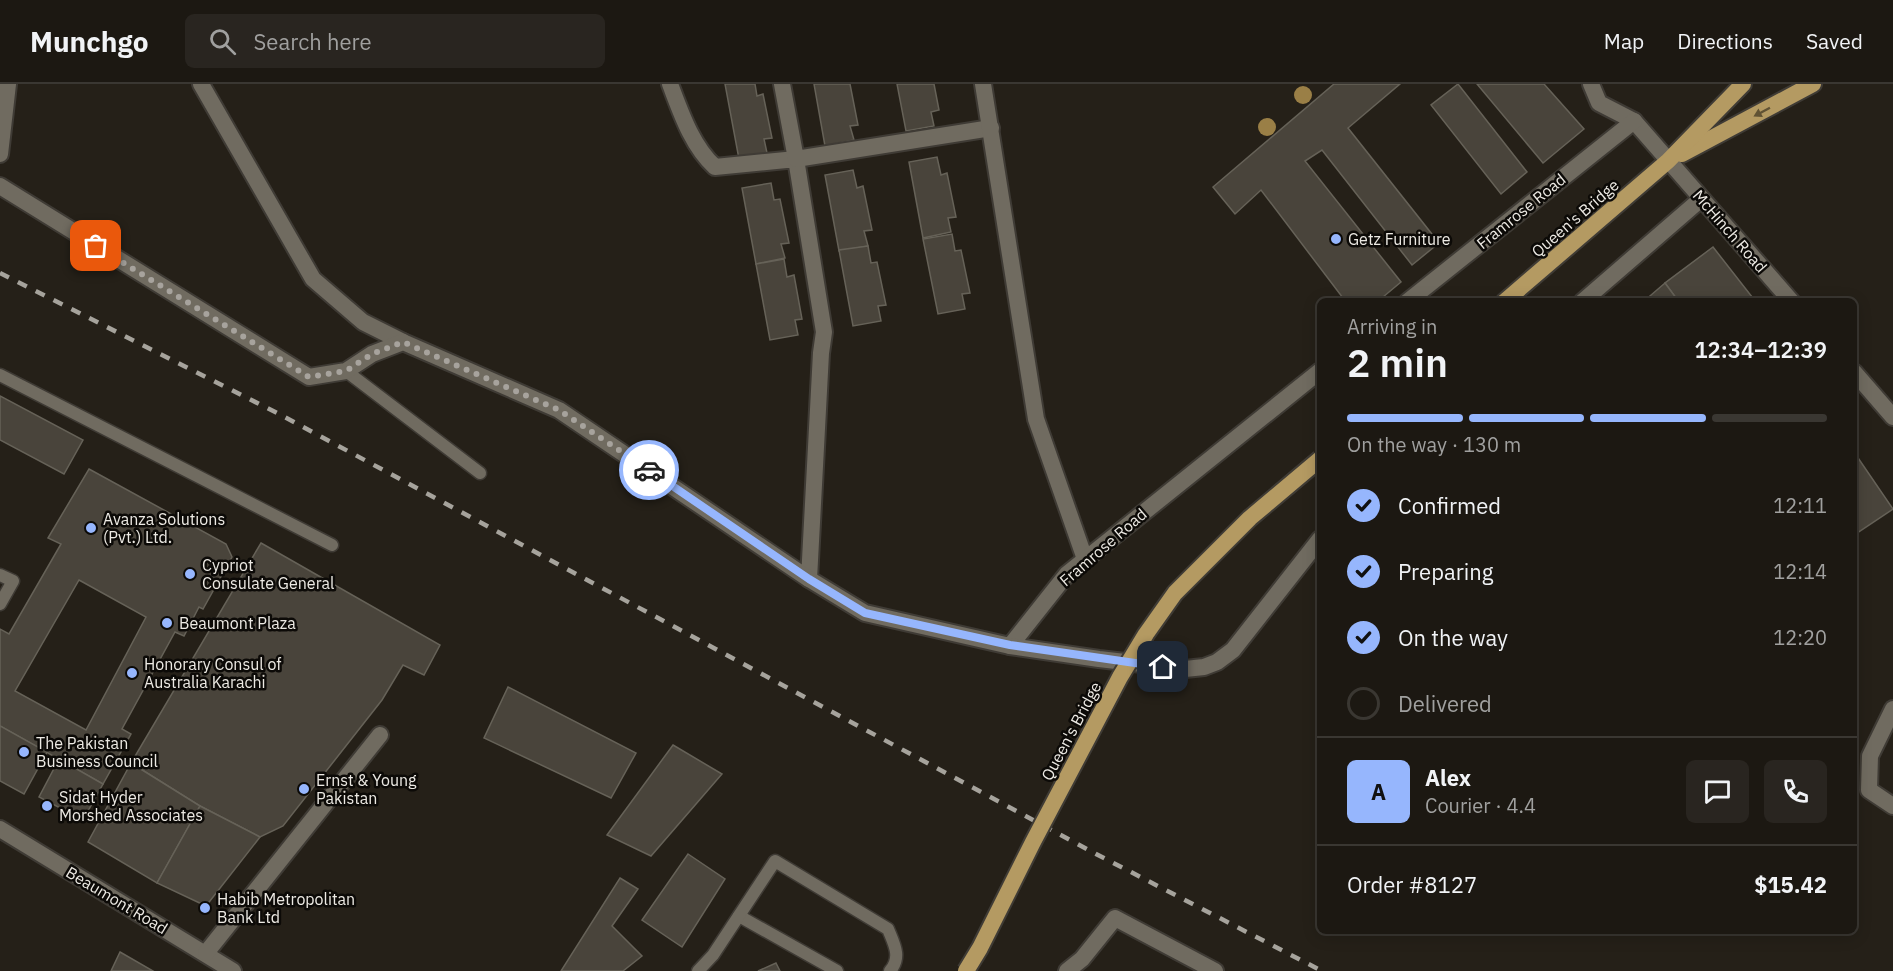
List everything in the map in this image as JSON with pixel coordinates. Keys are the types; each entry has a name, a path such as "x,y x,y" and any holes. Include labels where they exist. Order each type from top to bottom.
{"highway":[{"path":"1668,161 1743,84"},
{"path":"1668,161 1813,84"},
{"name":"Queen's Bridge","path":"1509,298 1668,161"},
{"name":"Queen's Bridge","path":"966,971 1146,633 1175,593 1250,518 1317,462"}],"street":[{"path":"0,154 8,84"},
{"path":"201,84 313,279 363,322 403,342 559,410 809,579 865,613 1010,645 1185,669 1204,667 1217,662 1233,650 1317,543"},
{"path":"670,84 686,125 702,156 715,168 796,159 991,128"},
{"path":"782,84 824,332 809,579"},
{"path":"983,84 1036,419 1085,559"},
{"path":"1591,84 1599,103 1634,121"},
{"name":"McHinch Road","path":"1634,121 1788,298"},
{"name":"Framrose Road","path":"1412,298 1634,121"},
{"path":"0,186 309,377 346,371 372,354 403,342"},
{"path":"1587,298 1701,199"},
{"name":"Framrose Road","path":"1010,645 1067,574 1317,373"},
{"path":"1857,375 1893,417"},
{"path":"1893,709 1870,756 1869,790 1893,806"},
{"path":"206,954 380,735"},
{"name":"Beaumont Road","path":"0,829 233,971"},
{"path":"1067,971 1082,959 1115,918 1215,971"}],"lane":[{"path":"346,371 480,473"},
{"path":"0,375 332,545"},
{"path":"0,575 13,581 0,604"},
{"path":"698,971 713,955 775,861 888,929 897,949 896,964 890,971"},
{"path":"739,916 837,971"}],"building":[{"path":"725,84 755,84 757,96 763,94 772,138 764,139 767,153 739,159"},
{"path":"814,84 850,84 858,125 850,126 854,140 825,146"},
{"path":"897,84 934,84 939,110 931,112 934,126 906,131"},
{"path":"1334,84 1400,84 1348,128 1439,243 1412,265 1322,150 1305,161 1401,282 1382,298 1343,298 1261,190 1235,214 1213,187"},
{"path":"1458,84 1527,172 1501,194 1431,105"},
{"path":"1477,84 1544,84 1584,129 1543,163"},
{"path":"937,157 941,175 947,173 956,217 948,218 951,232 923,238 909,162"},
{"path":"853,170 857,188 863,186 872,230 864,231 868,246 839,251 825,175"},
{"path":"771,183 774,200 780,199 789,243 781,244 785,258 756,264 742,188"},
{"path":"952,234 955,251 961,250 970,293 962,294 965,309 938,314 923,239"},
{"path":"868,246 871,263 877,262 886,305 878,306 881,321 853,326 839,250"},
{"path":"1713,247 1753,298 1676,298 1665,283"},
{"path":"784,259 787,277 794,275 802,319 795,320 798,335 770,340 756,264"},
{"path":"1665,283 1676,298 1648,298"},
{"path":"0,396 83,440 64,474 0,440"},
{"path":"1857,456 1893,509 1857,533"},
{"name":"Beaumont Plaza","path":"89,469 226,544 232,557 203,609 199,607 184,636 175,632 122,729 131,734 103,784 0,726 0,629 9,634 61,544 48,538","holes":["79,580 146,617 86,730 15,691"]},
{"path":"261,543 440,645 424,675 403,665 382,700 283,826 260,837 200,806 131,763"},
{"path":"508,687 636,753 611,798 484,738"},
{"path":"0,726 47,752 24,794 0,781"},
{"path":"673,745 722,774 651,856 607,835"},
{"path":"59,759 103,784 83,820 39,797"},
{"path":"131,763 200,806 157,883 88,842"},
{"path":"200,806 260,837 206,906 157,883"},
{"path":"688,854 725,879 682,947 642,920"},
{"path":"620,878 638,889 612,926 642,956 623,971 561,971"},
{"path":"120,952 153,971 111,971"},
{"path":"776,963 780,971 758,971"}],"railway":[{"path":"0,273 281,415 1098,855 1322,971"}],"way so far":[{"path":"96,246 309,377 346,371 372,354 403,342 559,410 649,470"}],"place":[{"name":"Getz Furniture","path":"1336,239"},
{"name":"Avanza Solutions (Pvt.) Ltd.","path":"91,528"},
{"name":"Cypriot Consulate General","path":"190,574"},
{"name":"Beaumont Plaza","path":"167,623"},
{"name":"Honorary Consul of Australia Karachi","path":"132,673"},
{"name":"The Pakistan Business Council","path":"24,752"},
{"name":"Ernst & Young Pakistan","path":"304,789"},
{"name":"Sidat Hyder Morshed Associates","path":"47,806"},
{"name":"Habib Metropolitan Bank Ltd","path":"205,908"}],"route":[{"path":"649,470 809,579 865,613 1010,645 1163,667"}]}
